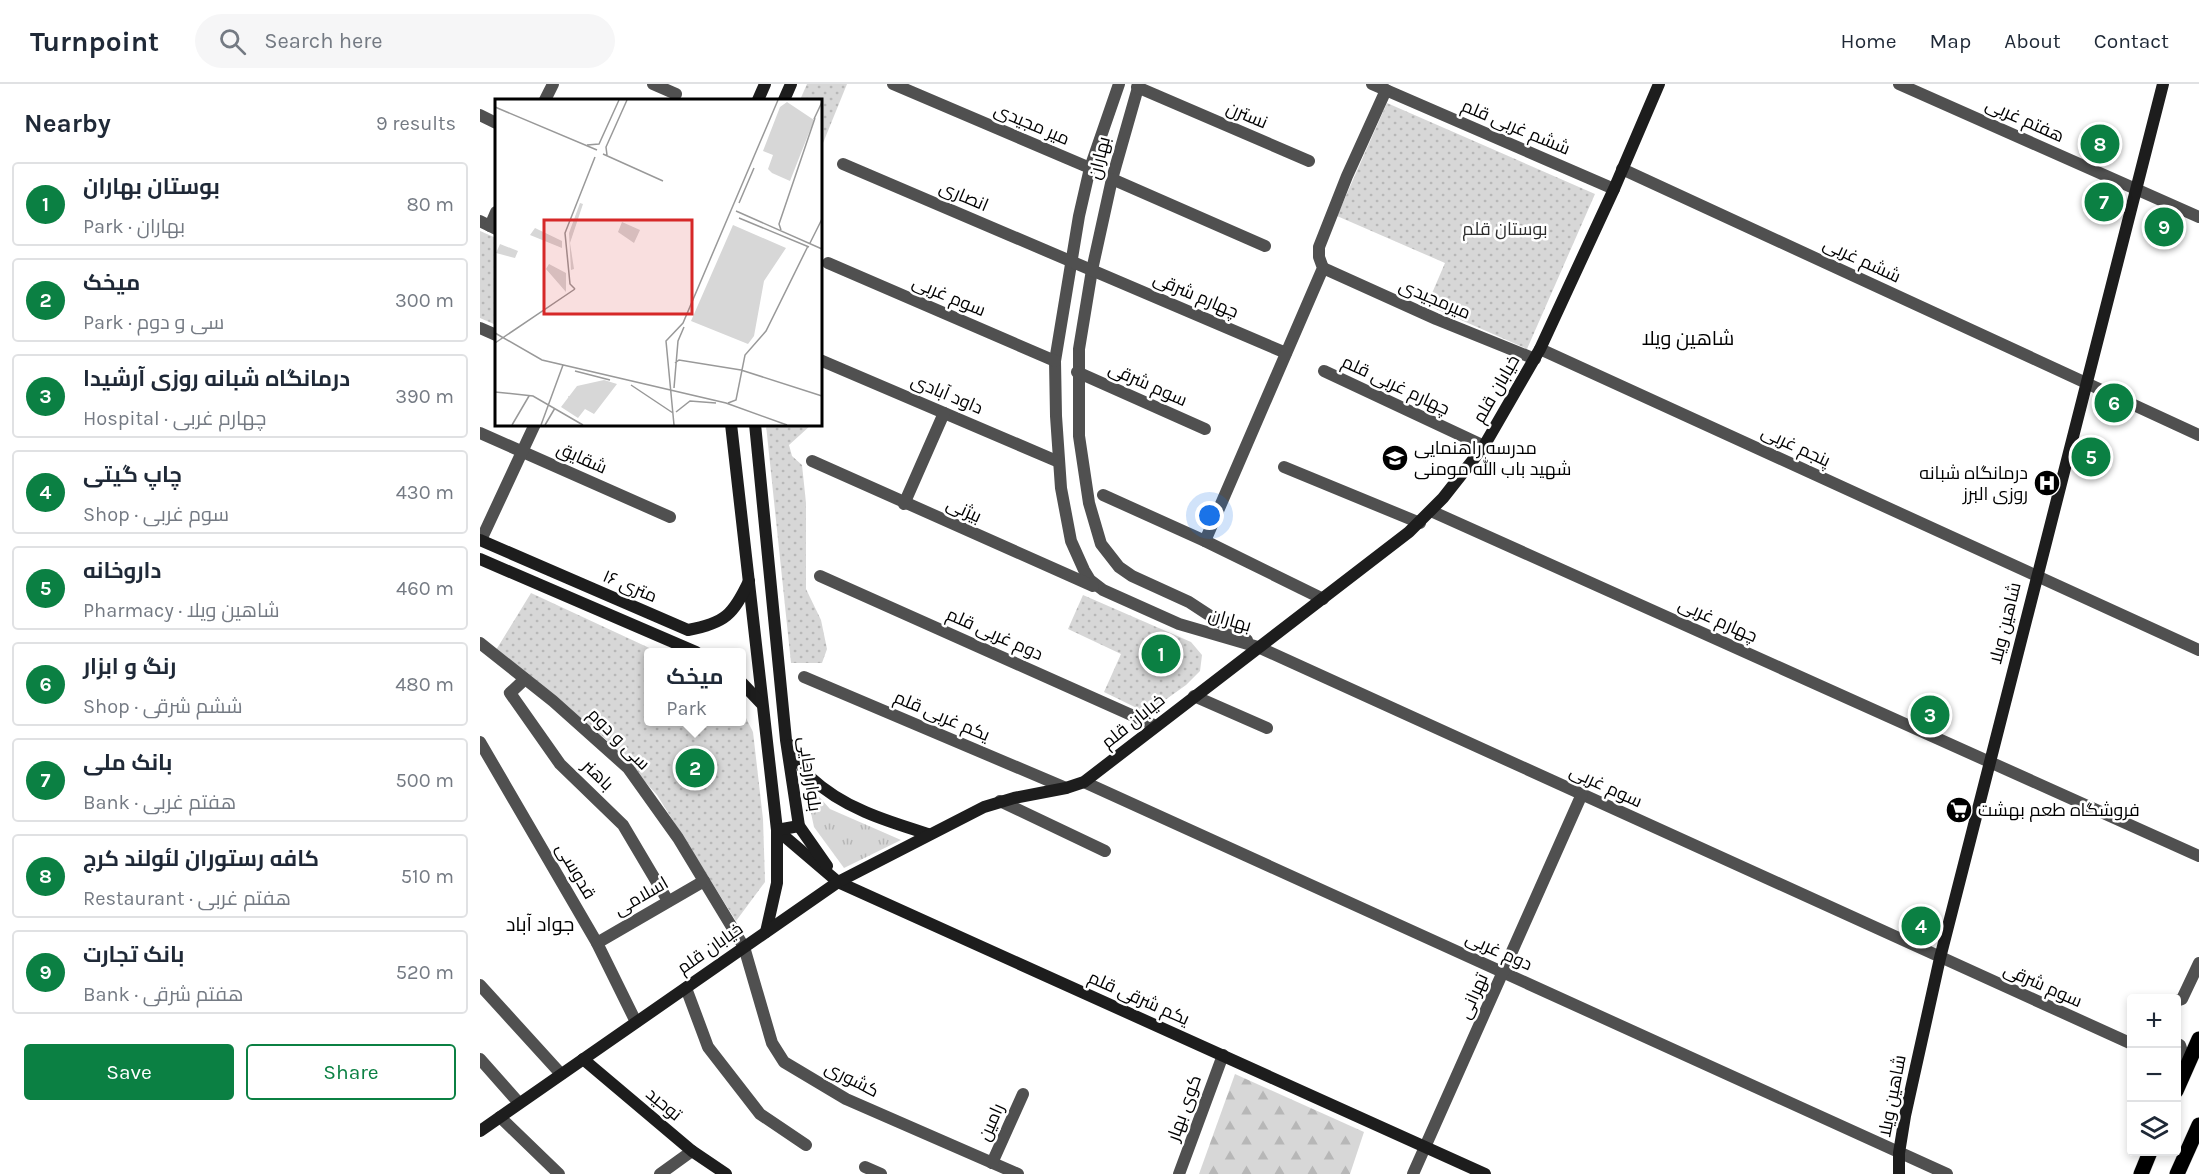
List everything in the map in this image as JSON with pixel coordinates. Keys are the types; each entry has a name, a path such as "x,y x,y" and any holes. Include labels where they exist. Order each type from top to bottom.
{"main road":[{"path":"2181,1080 2199,1039"},
{"path":"2177,1174 2199,1125"},
{"path":"2140,1174 2148,1156"}],"street":[{"path":"546,99 553,84"},
{"path":"653,84 676,94"},
{"path":"758,99 765,84"},
{"path":"784,99 791,84"},
{"name":"میر مجیدی","path":"894,84 1090,168"},
{"name":"بهاران","path":"1119,84 1090,168 1071,261 1055,361 1059,462 1071,541 1090,580 1102,590 1179,624 1258,647"},
{"name":"ششم غربی قلم","path":"1372,84 1614,189"},
{"name":"خیابان قلم","path":"480,1131 838,882 984,807 999,801 1066,788 1084,782 1420,523 1484,447 1538,354 1614,189 1659,84"},
{"name":"هفتم غربی","path":"1899,84 2199,217"},
{"name":"شاهین ویلا","path":"1899,1174 1899,1153 1905,1116 1940,958 2163,84"},
{"name":"بهاران","path":"1138,86 1112,179 1092,270 1079,349 1077,372 1079,436 1089,503 1101,544 1119,567 1132,576 1189,602 1258,647"},
{"name":"نسترن","path":"1138,86 1309,161"},
{"path":"1205,541 1323,268 1319,257 1319,247 1347,176 1386,90"},
{"path":"480,115 495,122"},
{"name":"انصاری","path":"843,164 1092,270"},
{"name":"ششم غربی","path":"1622,169 2199,435"},
{"path":"1112,179 1265,246"},
{"name":"سوم غربی","path":"828,263 1055,361"},
{"name":"میرمجیدی","path":"1323,268 1436,319 1538,354"},
{"name":"چهارم شرقی","path":"1092,270 1286,353"},
{"path":"480,328 495,335"},
{"name":"پنجم غربی","path":"1538,354 2036,575 2199,650"},
{"name":"داود آبادی","path":"822,361 1059,462"},
{"name":"چهارم غربی قلم","path":"1324,371 1484,447"},
{"name":"سوم شرقی","path":"1077,372 1205,429"},
{"path":"904,504 944,413"},
{"path":"480,540 533,426"},
{"path":"731,426 777,830 777,883 766,932"},
{"name":"بلوار رجایی","path":"755,426 786,740 799,826 838,882"},
{"name":"شقایق","path":"480,433 669,517"},
{"name":"بیژنی","path":"812,461 904,504 1102,590"},
{"path":"1284,467 1420,523"},
{"path":"1102,495 1205,541 1323,599"},
{"name":"چهارم غربی","path":"1431,511 1989,762"},
{"name":"۱۶ متری","path":"480,540 688,630 706,627 724,618 737,606 749,580"},
{"name":"۱۶ متری","path":"480,559 687,648"},
{"name":"دوم غربی قلم","path":"820,576 1156,726"},
{"path":"1179,624 1188,623 1194,617 1189,602"},
{"name":"سی و دوم","path":"480,643 554,701 628,768 678,838 744,947"},
{"name":"سوم غربی","path":"1258,647 1940,958"},
{"name":"یکم غربی قلم","path":"804,677 1066,788"},
{"name":"باهنر","path":"525,680 510,693 560,764 623,825 668,901"},
{"path":"746,688 761,703"},
{"path":"1194,696 1267,728"},
{"path":"786,740 809,775 838,800 880,819 928,834"},
{"name":"قدوسی","path":"480,742 597,943 636,1022"},
{"path":"1989,762 2199,856"},
{"name":"دوم غربی","path":"1084,782 1947,1174"},
{"name":"تهرانی","path":"1413,1174 1582,794"},
{"path":"999,801 1105,851"},
{"path":"777,830 799,826"},
{"path":"777,830 838,882"},
{"name":"اسلامی","path":"597,943 704,881"},
{"name":"یکم شرقی قلم","path":"838,882 1485,1174"},
{"name":"کشوری","path":"744,947 772,1042 784,1062 846,1099 1018,1174"},
{"name":"سوم شرقی","path":"1940,958 2127,1042"},
{"path":"2181,999 2199,963"},
{"path":"480,986 561,1074"},
{"path":"686,988 708,1047 760,1114 806,1145"},
{"path":"2181,1048 2187,1067"},
{"name":"کوی بهار","path":"1179,1174 1222,1055"},
{"path":"480,1059 519,1103"},
{"name":"توحید","path":"582,1059 692,1151 726,1174"},
{"name":"رامین","path":"992,1163 1023,1094"},
{"path":"500,1117 559,1174"},
{"path":"660,1174 692,1151"},
{"path":"864,1167 881,1174"}],"green space":[{"path":"807,84 847,84 822,146 822,99 800,99"},
{"name":"بوستان قلم","path":"1387,103 1595,194 1527,349 1427,305 1445,263 1337,216"},
{"path":"480,231 495,238 495,325 480,318"},
{"path":"766,426 810,426 789,445 792,456 802,465 806,503 806,589 821,620 827,649 822,663 791,663"},
{"path":"531,593 649,648 644,648 644,726 746,726 746,718 753,732 763,819 765,882 736,921 657,795 609,742 496,650"},
{"path":"1083,595 1191,642 1202,655 1200,671 1186,685 1147,713 1104,692 1121,654 1068,629"},
{"path":"804,780 830,809 901,840 844,868 814,827"},
{"path":"1235,1074 1364,1132 1350,1174 1199,1174"}],"place":[{"name":"کافه رستوران لئولند کرج","path":"2100,144"},
{"name":"بانک ملی","path":"2104,202"},
{"name":"بانک تجارت","path":"2164,227"},
{"name":"رنگ و ابزار","path":"2114,403"},
{"name":"داروخانه","path":"2091,457"},
{"name":"مدرسه راهنمایی شهید باب الله مومنی","path":"1395,458"},
{"name":"درمانگاه شبانه روزی البرز","path":"2047,483"},
{"name":"بوستان بهاران","path":"1161,654"},
{"name":"درمانگاه شبانه روزی آرشیدا","path":"1930,715"},
{"name":"میخک","path":"695,768"},
{"name":"فروشگاه طعم بهشت","path":"1959,810"},
{"name":"چاپ گیتی","path":"1921,926"}],"district":[{"name":"شاهین ویلا","path":"1688,338"},
{"name":"جواد آباد","path":"540,924"}]}
